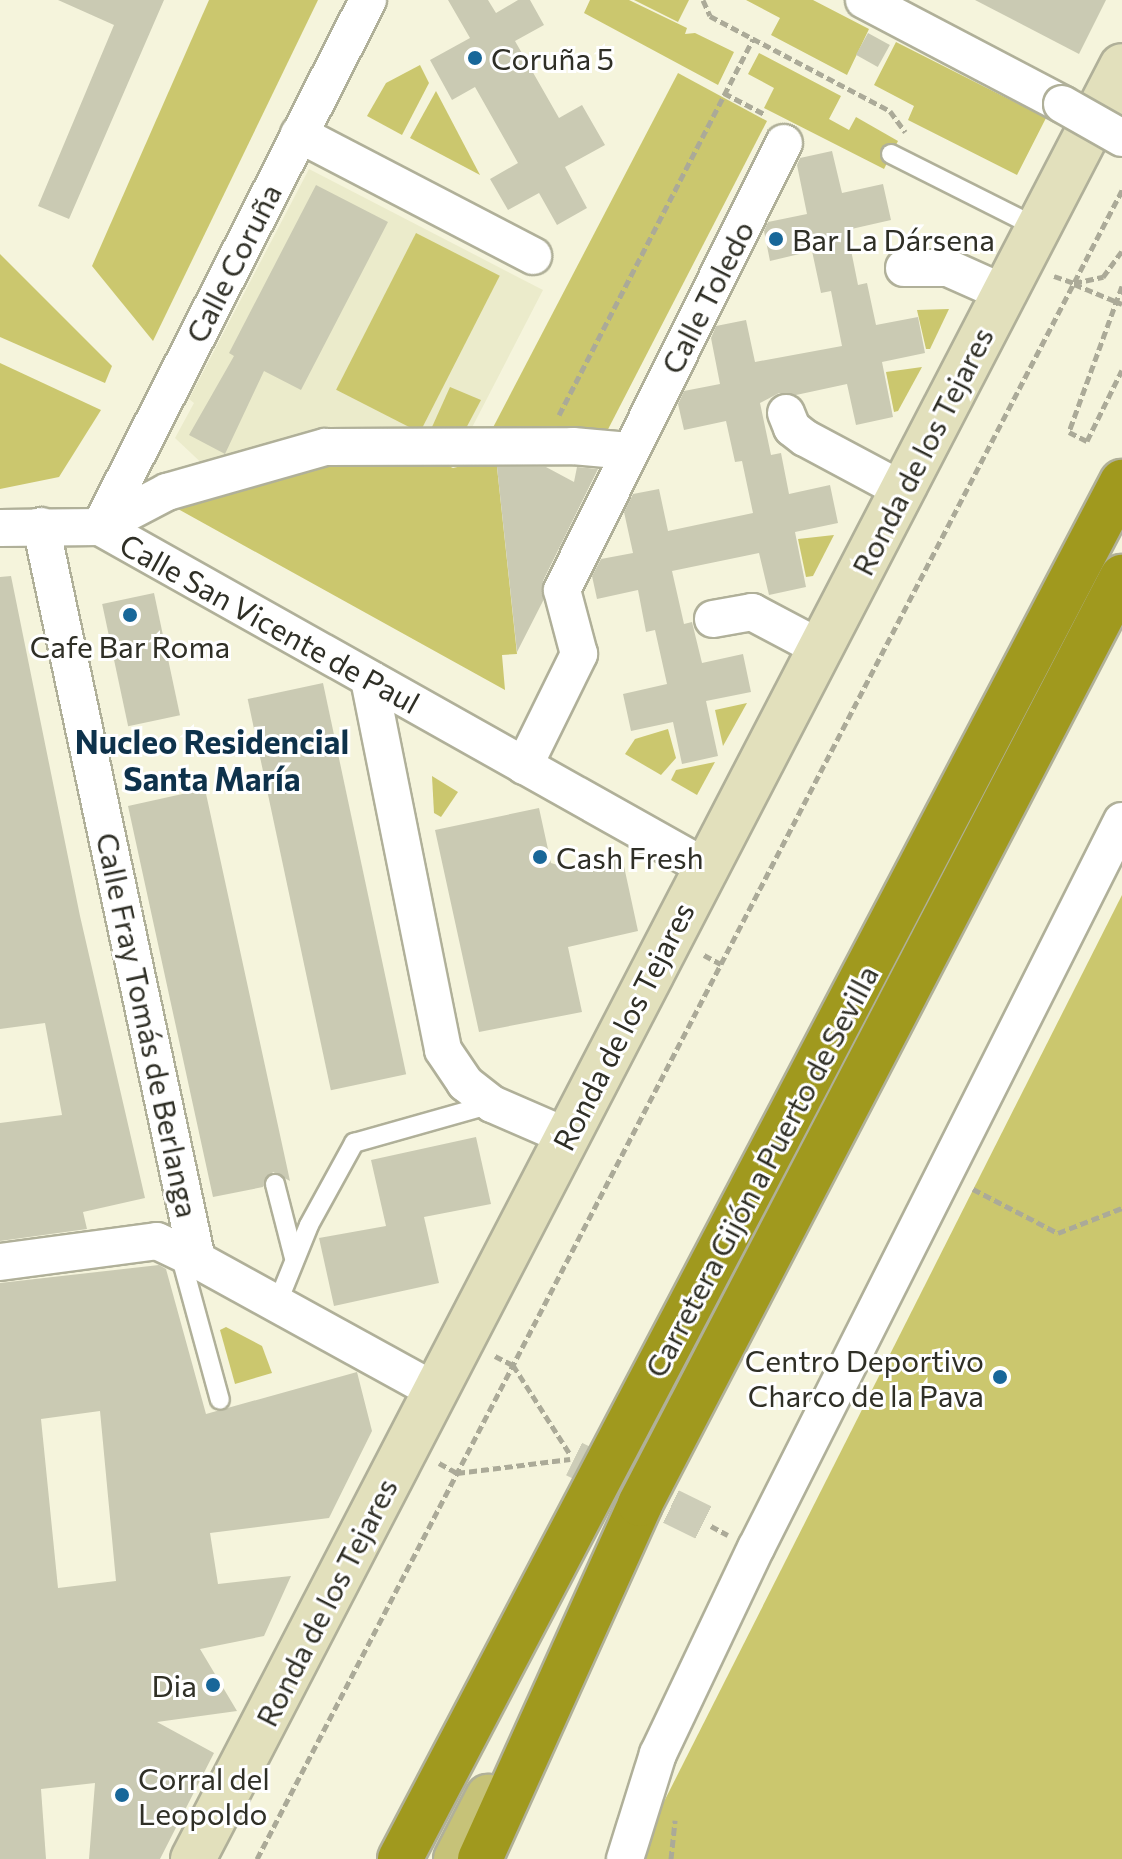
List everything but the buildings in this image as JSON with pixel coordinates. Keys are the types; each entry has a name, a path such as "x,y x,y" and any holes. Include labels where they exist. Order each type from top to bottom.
{"highway":[{"name":"Carretera Gijón a Puerto de Sevilla","path":"400,1859 1122,482"},
{"name":"Carretera Gijón a Puerto de Sevilla","path":"480,1859 640,1504 1122,577"}],"main road":[{"path":"456,1859 640,1504"}],"street":[{"name":"Calle Coruña","path":"100,527 368,0"},
{"path":"864,0 1122,138"},
{"name":"Ronda de los Tejares","path":"193,1859 1122,66"},
{"path":"299,134 533,256"},
{"name":"Calle Toledo","path":"524,766 579,654 562,590 784,143"},
{"path":"904,268 1021,262"},
{"path":"786,413 792,428 805,438 902,490"},
{"name":"Calle San Vicente de Paul","path":"100,527 167,492 325,447 573,446 629,451"},
{"name":"Calle Fray Tomás de Berlanga","path":"41,526 188,1255 435,1391"},
{"path":"0,528 100,527"},
{"name":"Calle San Vicente de Paul","path":"100,527 705,867"},
{"path":"713,619 752,612 820,648"},
{"path":"369,679 443,1050 465,1083 492,1104 566,1136"},
{"path":"625,1859 658,1754 1122,821"},
{"path":"0,1262 157,1241 188,1255"},
{"path":"636,1823 643,1859"}],"lane":[{"path":"891,154 1021,262"},
{"path":"277,1304 294,1258 354,1143 492,1104"},
{"path":"275,1184 294,1258"},
{"path":"188,1255 220,1400"}],"path":[{"path":"703,0 710,16 890,111 903,131 916,138"},
{"path":"558,418 753,39"},
{"path":"257,1859 1122,190"},
{"path":"1074,283 1103,277 1122,251"},
{"path":"1021,262 1122,304"},
{"path":"1122,286 1114,300 1069,432 1087,441 1122,370"},
{"path":"944,1174 1058,1233 1122,1208"},
{"path":"406,1445 457,1473 574,1459 513,1365 461,1340"}],"shaded area":[{"path":"209,0 318,0 153,341 92,266"},
{"path":"590,0 629,0 687,28 685,34 695,33 734,52 718,85 584,13"},
{"path":"634,0 689,0 678,22"},
{"path":"746,0 813,0 869,29 847,75 771,35 780,18"},
{"path":"896,42 1046,118 1017,175 908,120 914,106 874,85"},
{"path":"759,53 841,96 829,119 849,130 856,117 898,141 884,169 764,108 774,88 748,74"},
{"path":"420,65 429,83 402,135 367,116 386,83"},
{"path":"678,73 767,121 603,439 487,439"},
{"path":"436,91 480,175 410,138"},
{"path":"309,169 543,290 464,443 209,470 175,438 194,403 189,399"},
{"path":"416,233 500,276 420,432 336,390"},
{"path":"0,254 112,366 105,383 0,337"},
{"path":"949,309 930,349 926,349 917,310"},
{"path":"0,363 101,410 59,477 0,489"},
{"path":"922,367 898,411 894,412 886,372"},
{"path":"450,387 481,400 464,432 432,427"},
{"path":"336,455 426,456 453,468 496,458 517,654 502,655 505,690 169,504"},
{"path":"834,535 813,576 806,577 798,539"},
{"path":"747,703 723,746 715,710"},
{"path":"668,729 676,758 661,775 625,754 635,739"},
{"path":"715,762 697,795 671,780 676,770"},
{"path":"432,776 458,792 441,817 434,813"},
{"name":"Centro Deportivo Charco de la Pava","path":"1122,895 1122,1859 635,1859"},
{"path":"226,1327 262,1346 272,1373 235,1384 220,1330"}],"tunnel":[{"path":"574,1459 711,1526"}],"place":[{"name":"Coruña 5","path":"475,58"},
{"name":"Bar La Dársena","path":"776,239"},
{"name":"Cafe Bar Roma","path":"130,615"},
{"name":"Cash Fresh","path":"540,857"},
{"name":"Centro Deportivo Charco de la Pava","path":"1000,1377"},
{"name":"Dia","path":"213,1685"},
{"name":"Corral del Leopoldo","path":"122,1795"}],"district":[{"name":"Nucleo Residencial Santa María","path":"212,760"}]}
